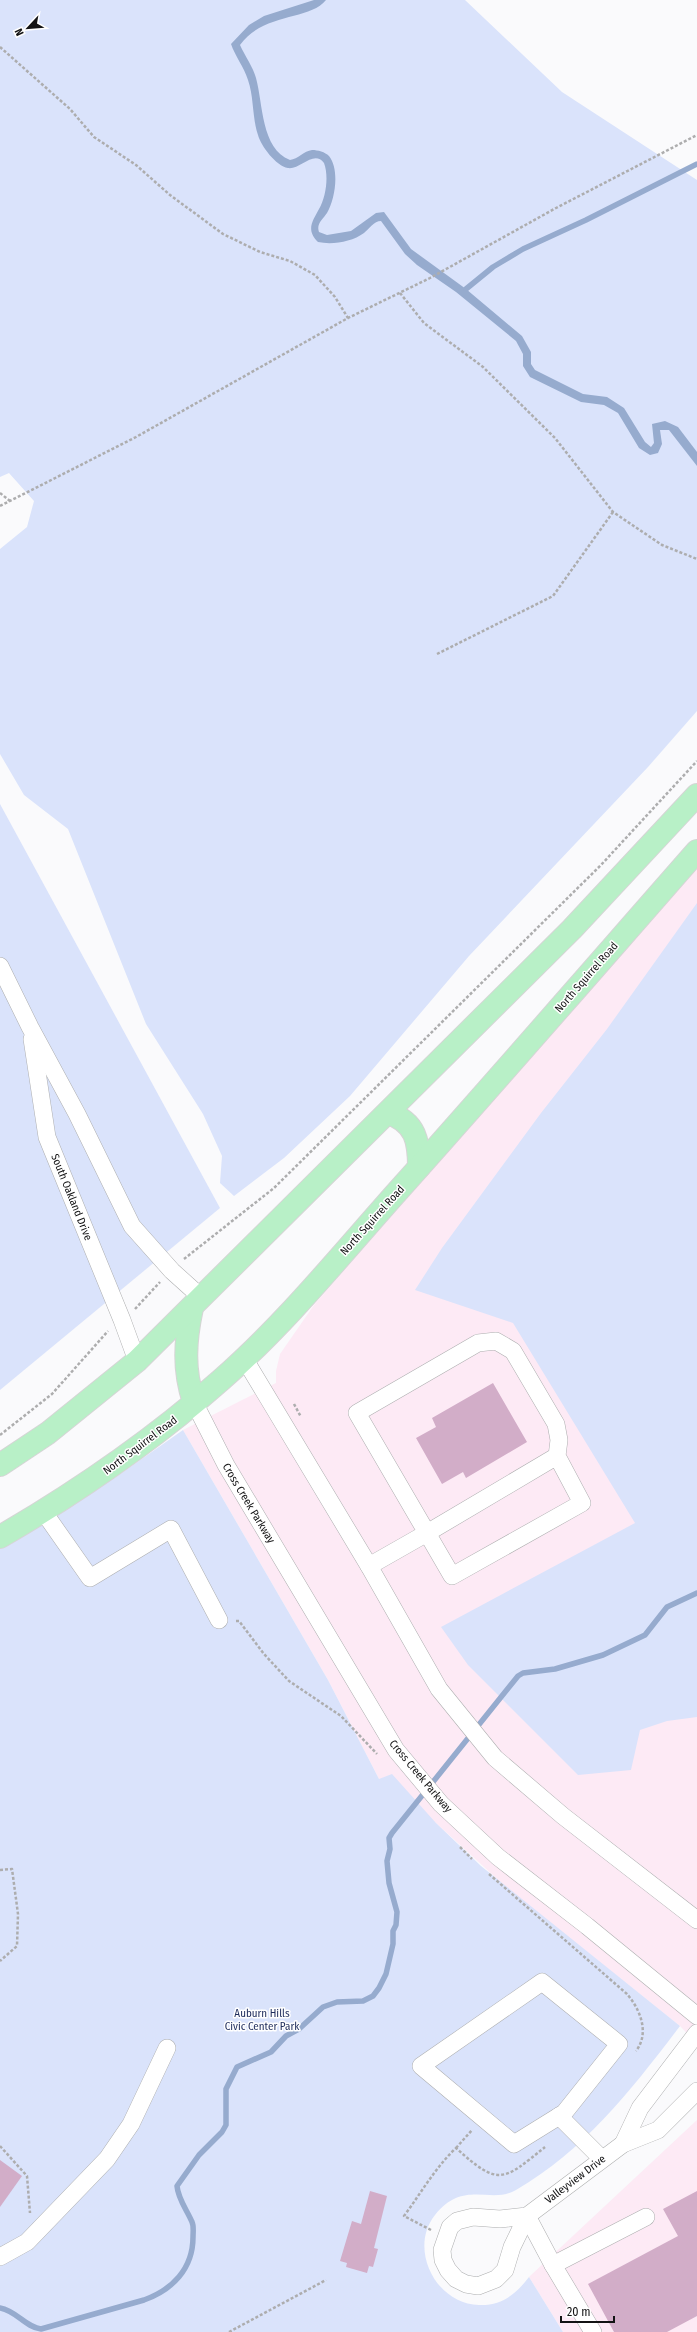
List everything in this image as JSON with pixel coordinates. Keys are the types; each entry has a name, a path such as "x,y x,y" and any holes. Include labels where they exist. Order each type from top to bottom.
{"main road":[{"path":"0,1465 48,1433 137,1361 572,929 697,795"},
{"name":"North Squirrel Road","path":"0,1537 125,1458 194,1402 244,1358 286,1316 697,851"},
{"path":"388,1113 405,1121 412,1128 417,1138 419,1167"},
{"path":"194,1402 187,1378 185,1363 186,1336 197,1303"}],"street":[{"name":"South Oakland Drive","path":"0,966 30,1027 77,1114 132,1226 172,1270 197,1303"},
{"name":"South Oakland Drive","path":"30,1027 47,1137 122,1320 137,1361"},
{"path":"496,1341 513,1351 556,1424 559,1440 557,1456 582,1503 452,1576 427,1533 357,1413 478,1343 496,1341"},
{"path":"244,1358 368,1566 439,1689 495,1758 563,1816 697,1920"},
{"name":"Cross Creek Parkway","path":"194,1402 226,1465 396,1750 441,1804 498,1857 587,1926 697,2016"},
{"path":"368,1566 557,1456"},
{"path":"43,1511 90,1578 171,1529 219,1620"},
{"path":"542,1982 619,2044 559,2116 514,2144 482,2118 421,2066 542,1982"},
{"name":"Valleyview Drive","path":"623,2144 640,2108 697,2033"},
{"path":"0,2256 27,2242 107,2159 131,2124 167,2048"},
{"name":"Valleyview Drive","path":"527,2216 500,2219 473,2217 457,2221 450,2227 442,2250 443,2260 448,2270 456,2279 466,2284 478,2286 496,2279 504,2270 512,2247 527,2216 623,2144 658,2130 697,2091"},
{"path":"559,2116 602,2159"},
{"path":"527,2216 553,2265 593,2332"},
{"path":"553,2265 646,2216"}],"path":[{"path":"0,47 70,110 94,137 136,165 170,195 223,234 260,252 290,261 315,275 335,297 348,318"},
{"path":"0,506 136,437 348,318 430,278 697,135"},
{"path":"400,293 424,323 483,367 555,438 614,512 662,545 697,559"},
{"path":"0,493 10,501"},
{"path":"437,654 553,596 614,512"},
{"path":"181,1262 274,1188 601,865 697,761"},
{"path":"132,1312 164,1278"},
{"path":"0,1435 52,1394 113,1327"},
{"path":"219,1620 239,1621 264,1654 289,1681 341,1716 362,1736 382,1760"},
{"path":"454,1841 476,1862"},
{"path":"0,1870 12,1869 18,1914 17,1946 0,1961"},
{"path":"486,1872 622,1990 636,2005 641,2016 642,2044 632,2056"},
{"path":"446,2236 404,2216 424,2185 443,2161 482,2118"},
{"path":"0,2146 27,2176 31,2209 27,2242"},
{"path":"456,2148 484,2171 496,2175 506,2176 518,2169 546,2146"},
{"path":"229,2332 326,2280"}],"shaded area":[{"path":"314,0 326,0 318,7 309,11 261,27 250,34 240,45 255,74 268,136 273,146 280,154 290,160 306,152 314,150 326,153 332,162 335,176 334,193 330,207 318,226 319,232 327,235 351,231 376,213 384,212 411,249 466,289 522,336 531,352 531,364 535,370 583,394 607,397 624,408 645,442 651,447 654,443 652,424 665,421 678,427 697,452 697,466 669,430 660,430 662,444 658,453 650,455 639,448 618,413 604,405 581,402 530,377 523,366 523,354 516,341 456,292 417,265 405,254 381,221 378,221 364,233 348,241 324,243 318,242 314,238 311,226 323,199 326,186 326,168 324,163 320,159 316,158 293,168 288,168 274,160 262,145 258,135 248,80 231,44 249,25 264,16"},
{"path":"697,867 697,2044 680,2026 507,1888 436,1823 379,1779 328,1680 183,1430 276,1383 276,1371 280,1354 314,1305"},
{"path":"697,2120 697,2332 563,2332 529,2277"}],"green space":[{"path":"0,0 465,0 562,92 697,180 697,711 648,767 469,956 350,1096 284,1158 234,1196 220,1183 222,1156 203,1114 146,1024 68,829 24,795 0,754 0,549 27,527 34,501 9,473 0,477"},
{"path":"0,804 220,1208 0,1390"},
{"path":"697,903 697,1717 667,1721 640,1730 631,1770 578,1775 468,1665 441,1627 635,1523 513,1323 415,1290 442,1248 541,1113 607,1029"},
{"name":"Auburn Hills Civic Center Park","path":"183,1430 328,1680 379,1779 392,1774 436,1823 481,1866 680,2026 644,2073 606,2117 564,2156 541,2174 507,2194 467,2195 456,2198 446,2204 435,2215 427,2229 424,2243 426,2258 431,2272 439,2285 450,2295 464,2302 487,2305 502,2301 514,2294 529,2277 563,2332 0,2332 0,1547 116,1477"}],"building":[{"path":"493,1383 527,1442 466,1478 463,1472 442,1484 416,1438 436,1427 432,1418"},
{"path":"0,2160 22,2176 0,2207"},
{"path":"370,2191 387,2196 374,2248 378,2249 373,2267 369,2266 367,2273 346,2267 347,2263 340,2261 352,2221 361,2224"},
{"path":"697,2191 697,2316 667,2332 614,2332 588,2284 678,2236 663,2209"}],"waterway":[{"path":"466,289 493,267 523,249 586,220 697,164"},
{"path":"0,2308 11,2312 35,2328 41,2329 144,2300 154,2296 172,2284 179,2277 185,2268 192,2248 193,2225 179,2195 177,2186 199,2155 222,2132 226,2125 226,2089 237,2067 271,2052 286,2036 299,2029 323,2007 337,2002 363,2001 373,1996 386,1974 393,1944 393,1931 396,1925 397,1912 389,1883 387,1861 390,1849 389,1838 392,1833 518,1676 523,1673 555,1669 603,1655 645,1635 667,1607 697,1593"}]}
